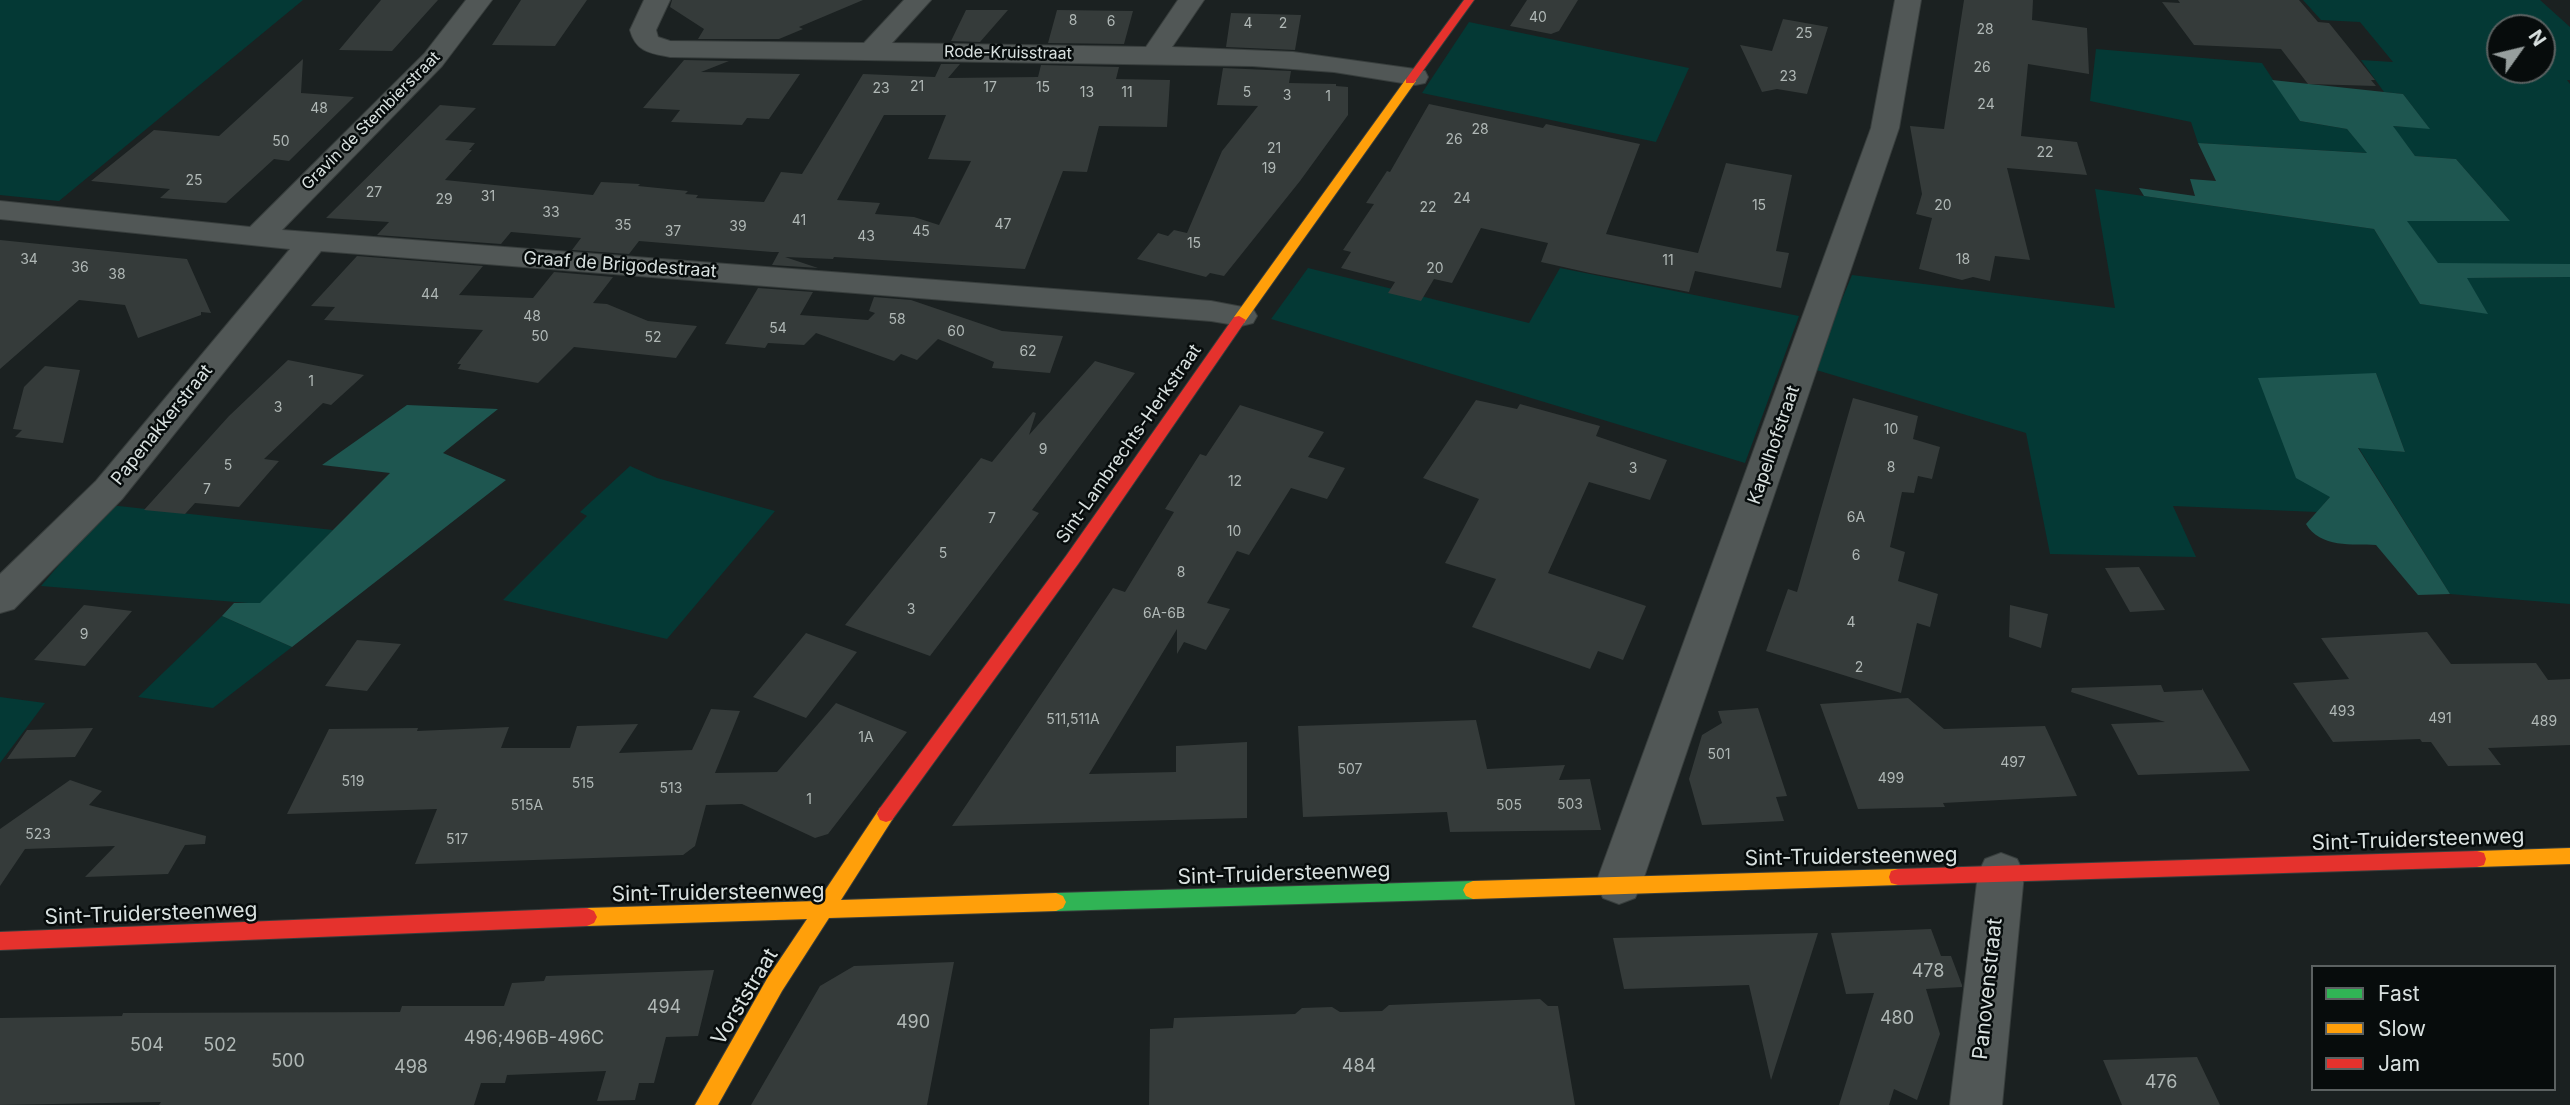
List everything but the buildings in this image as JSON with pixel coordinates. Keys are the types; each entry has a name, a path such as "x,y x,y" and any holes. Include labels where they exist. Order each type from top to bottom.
{"main road":[{"name":"Sint-Lambrechts-Herkstraat","path":"822,911 873,832 1072,560 1241,316 1469,0"},
{"name":"Sint-Truidersteenweg","path":"0,941 450,920 822,911 1619,883 2570,856"},
{"name":"Vorststraat","path":"706,1105 775,984 822,911"}],"street":[{"name":"Gravin de Stembierstraat","path":"257,237 433,60 479,0"},
{"name":"Rode-Kruisstraat","path":"657,0 643,30 646,41 654,46 670,49 872,50 1310,60 1362,66 1415,77"},
{"path":"872,50 918,0"},
{"path":"1154,55 1191,0"},
{"name":"Kapelhofstraat","path":"1619,883 1885,128 1908,0"},
{"name":"Graaf de Brigodestraat","path":"0,210 257,237 1211,311 1241,316"},
{"name":"Papenakkerstraat","path":"0,597 109,490 313,241"},
{"name":"Panovenstraat","path":"1976,1105 2001,874"}],"shaded area":[{"path":"0,0 303,0 59,201 0,195"},
{"path":"2303,0 2540,0 2556,14 2486,14 2486,84 2556,84 2556,14 2570,27 2570,80 2567,80 2570,84 2570,264 2438,264 2406,221 2509,220 2456,159 2415,156 2392,126 2429,128 2403,94 2384,92 2361,60 2393,62 2360,22 2321,20"},
{"path":"1469,22 1689,68 1656,142 1422,93"},
{"path":"2096,49 2262,63 2300,121 2347,129 2368,153 2198,143 2191,122 2090,101"},
{"path":"2095,189 2374,229 2420,304 2487,313 2466,278 2570,277 2570,604 2450,594 2358,447 2405,452 2376,373 2330,497 2317,512 2173,506 2196,557 2050,554 2026,433 1813,369 1852,275 2115,308"},
{"path":"1308,268 1529,323 1560,268 1799,316 1745,463 1271,319"},
{"path":"630,466 657,478 775,511 667,639 503,600 587,516 580,512"},
{"path":"110,505 333,530 260,604 41,586"},
{"path":"222,616 292,647 213,708 138,697"},
{"path":"0,697 45,703 0,763"}],"green space":[{"path":"2272,80 2403,94 2430,129 2393,126 2415,156 2456,159 2510,221 2407,221 2438,263 2570,264 2570,277 2467,278 2488,314 2420,304 2374,229 2144,196 2139,188 2195,196 2190,179 2216,181 2198,143 2367,153 2347,129 2300,121"},
{"path":"2376,373 2405,452 2358,448 2450,594 2418,595 2376,545 2328,541 2312,532 2306,524 2330,497 2296,478 2258,378"},
{"path":"407,405 498,409 443,453 506,480 292,647 222,616 234,603 260,603 390,473 322,465"}],"traffic: fast":[{"path":"1056,902 1473,890"}],"traffic: slow":[{"path":"1239,320 1410,81"},
{"path":"706,1105 775,984 886,814"},
{"path":"2477,859 2570,856"},
{"path":"1473,890 1898,877"},
{"path":"587,917 1056,902"}],"traffic: jam":[{"path":"1410,81 1469,0"},
{"path":"886,814 1072,560 1239,320"},
{"path":"1898,877 2477,859"},
{"path":"0,941 587,917"}]}
